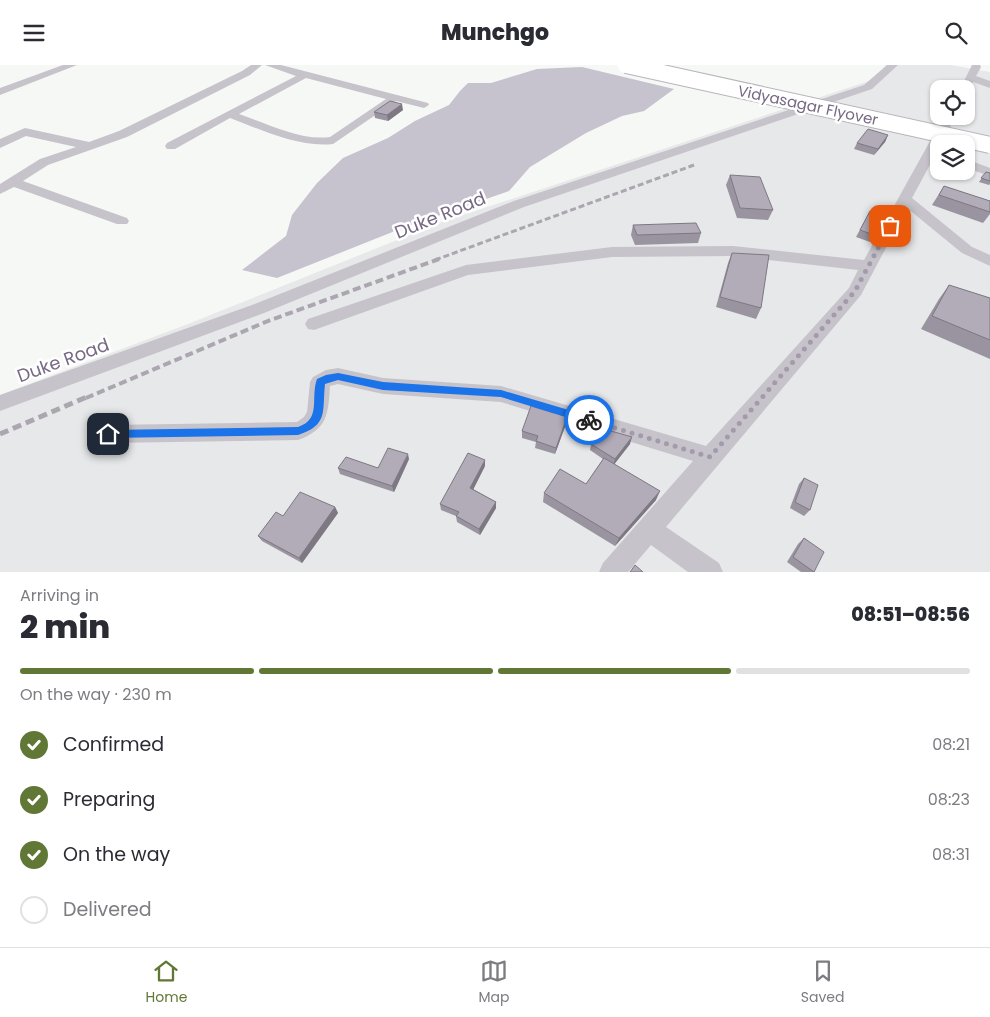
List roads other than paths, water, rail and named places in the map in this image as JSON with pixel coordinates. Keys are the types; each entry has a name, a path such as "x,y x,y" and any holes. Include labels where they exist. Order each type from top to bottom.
{"highway":[{"name":"Vidyasagar Flyover","path":"626,65 990,145"},
{"name":"Vidyasagar Flyover","path":"654,65 990,138"}],"street":[{"path":"0,92 72,65"},
{"path":"6,186 44,163 162,116 246,73 257,65"},
{"path":"270,65 424,105"},
{"name":"Duke Road","path":"0,403 258,309 519,204 868,87 893,65"},
{"path":"978,66 971,78 990,85"},
{"path":"171,146 305,75"},
{"path":"231,115 303,138 326,142 333,140 394,98"},
{"path":"0,144 24,132 90,146"},
{"path":"612,572 855,291 905,199 930,158"},
{"path":"975,166 990,172"},
{"path":"6,186 122,221"},
{"path":"905,199 967,250 990,261"},
{"path":"314,323 466,270 612,252 734,251 868,267"},
{"path":"108,434 298,431 309,427 317,419 320,382 326,378 338,377 383,386 501,394 710,457"},
{"path":"648,529 710,572"}],"railway":[{"path":"435,260 694,165"},
{"path":"86,398 268,321 439,259"},
{"path":"0,434 89,396"}]}
